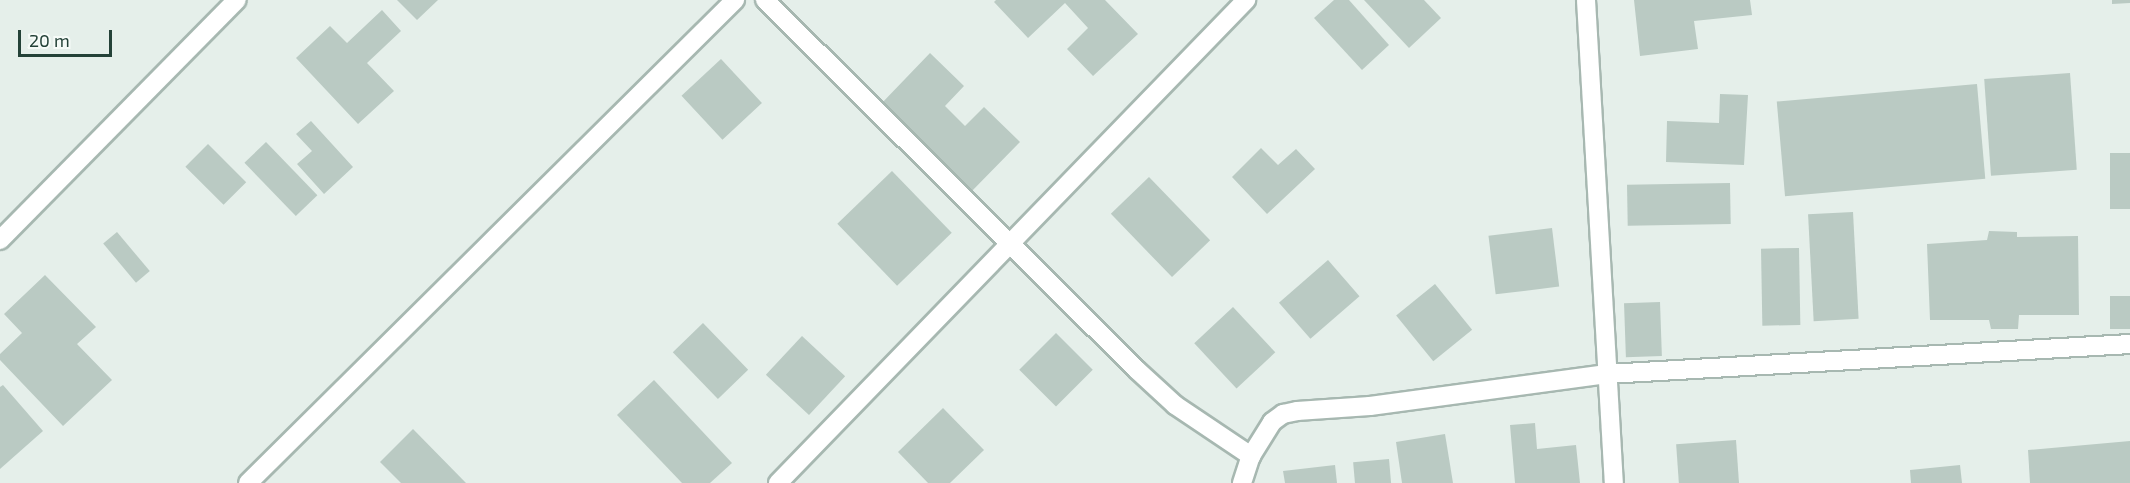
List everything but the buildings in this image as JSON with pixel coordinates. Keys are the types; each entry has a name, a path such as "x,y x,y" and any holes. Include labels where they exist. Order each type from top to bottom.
{"street":[{"path":"0,240 237,0"},
{"path":"248,483 735,0"},
{"path":"765,0 1010,247 1175,405 1251,456"},
{"path":"778,483 1010,247 1246,0"},
{"path":"1586,0 1614,483"},
{"path":"1242,483 1251,456 1272,422 1283,414 1313,409 1370,406 1607,374 2130,344"}]}
